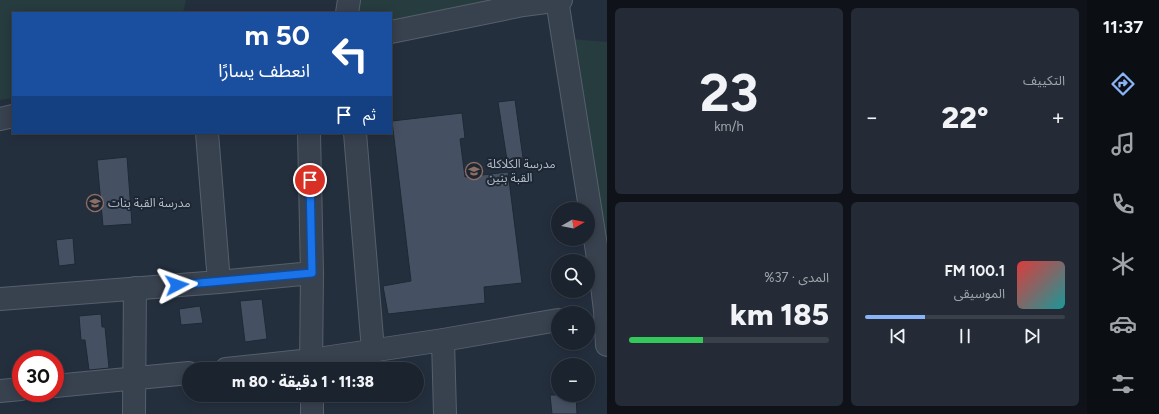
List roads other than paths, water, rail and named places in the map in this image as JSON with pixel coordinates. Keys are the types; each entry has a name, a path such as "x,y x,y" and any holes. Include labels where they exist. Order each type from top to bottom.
{"street":[{"path":"347,12 349,0"},
{"path":"557,0 604,277 596,312 607,345"},
{"path":"392,32 523,5 561,0"},
{"path":"0,119 12,116"},
{"path":"207,134 219,282"},
{"path":"309,134 312,273 311,362"},
{"path":"355,134 373,350"},
{"path":"0,299 219,282 312,273"},
{"path":"134,414 135,288"},
{"path":"320,362 373,350 444,340 551,321"},
{"path":"444,340 445,414"},
{"path":"64,385 182,374"},
{"path":"0,391 12,390"},
{"path":"312,402 312,414"}],"place":[{"name":"مدرسة الكلاكلة القبة بنين","path":"474,171"},
{"name":"مدرسة القبة بنات","path":"95,203"}]}
